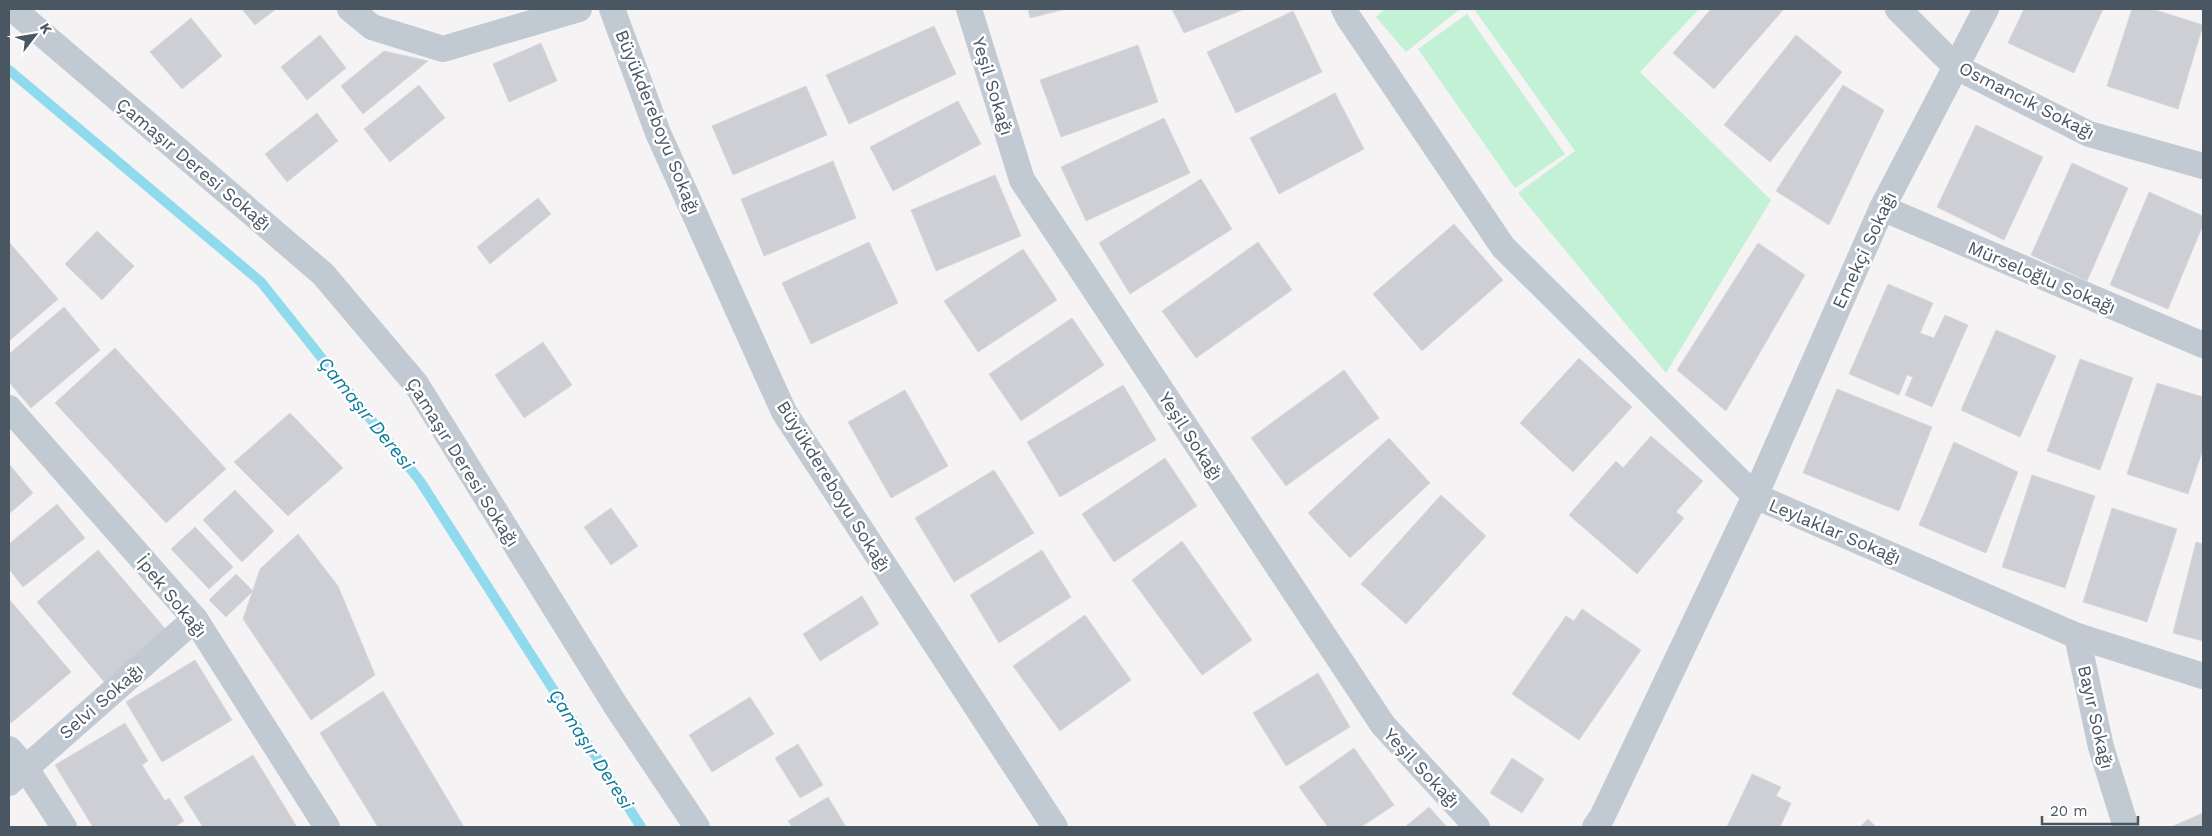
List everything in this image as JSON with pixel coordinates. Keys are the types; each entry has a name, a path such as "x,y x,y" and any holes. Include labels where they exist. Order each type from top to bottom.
{"street":[{"name":"Çamaşır Deresi Sokağı","path":"13,9 323,274 416,384 616,706 697,827"},
{"path":"350,9 372,27 443,49 579,9"},
{"name":"Büyükdereboyu Sokağı","path":"612,9 658,133 784,412 1055,827"},
{"name":"Yeşil Sokağı","path":"968,9 1022,180 1383,725 1478,827"},
{"path":"1344,9 1503,246 1755,496"},
{"name":"Osmancık Sokağı","path":"1898,9 1956,67 2090,134 2203,166"},
{"name":"Emekçi Sokağı","path":"1755,496 1882,208 1986,9"},
{"name":"Mürseloğlu Sokağı","path":"1882,208 2203,345"},
{"name":"İpek Sokağı","path":"9,408 195,619 327,827"},
{"name":"Leylaklar Sokağı","path":"1606,824 1755,496 2077,636 2203,676"},
{"name":"Selvi Sokağı","path":"14,766 195,619"},
{"name":"Bayır Sokağı","path":"2077,636 2101,747 2126,827"},
{"path":"14,766 64,827"}],"green space":[{"path":"1385,9 1460,9 1406,52 1376,17"},
{"path":"1474,9 1699,9 1640,72 1771,200 1666,373 1518,193 1575,151"},
{"path":"1467,14 1565,154 1515,188 1418,49"}],"building":[{"path":"242,9 276,9 255,25"},
{"path":"1028,9 1065,9 1030,18"},
{"path":"1172,9 1245,9 1184,33"},
{"path":"1711,9 1784,9 1714,89 1673,53"},
{"path":"2024,9 2103,9 2074,73 2008,43"},
{"path":"2132,9 2152,9 2203,25 2178,109 2107,86"},
{"path":"1293,11 1322,72 1236,113 1207,52"},
{"path":"191,18 222,56 182,89 150,52"},
{"path":"934,26 956,74 849,124 826,75"},
{"path":"320,35 346,68 307,100 281,67"},
{"path":"1796,35 1842,72 1770,162 1724,125"},
{"path":"541,43 557,81 509,102 493,64"},
{"path":"1138,45 1158,102 1061,137 1040,80"},
{"path":"384,51 428,61 363,114 341,86"},
{"path":"419,85 445,118 390,162 364,129"},
{"path":"1843,85 1884,110 1829,225 1776,191"},
{"path":"806,86 827,135 733,175 712,126"},
{"path":"1335,93 1364,149 1279,194 1250,138"},
{"path":"958,101 981,144 893,191 870,147"},
{"path":"317,113 338,141 287,182 265,154"},
{"path":"1164,118 1190,173 1086,221 1061,167"},
{"path":"1976,125 2043,157 2004,240 1937,207"},
{"path":"833,161 856,218 764,256 741,199"},
{"path":"2072,163 2128,188 2087,281 2031,255"},
{"path":"995,175 1021,236 936,271 911,210"},
{"path":"1201,179 1232,229 1130,294 1099,243"},
{"path":"2149,192 2203,216 2203,225 2168,309 2110,285"},
{"path":"538,198 551,214 490,264 477,247"},
{"path":"1454,224 1503,280 1422,351 1373,294"},
{"path":"97,231 134,266 102,300 65,264"},
{"path":"9,242 58,299 9,341"},
{"path":"869,242 898,303 811,344 782,283"},
{"path":"1258,242 1292,290 1196,358 1162,311"},
{"path":"1758,243 1805,275 1726,411 1677,370"},
{"path":"1023,249 1057,300 978,352 944,301"},
{"path":"1888,284 1933,303 1920,333 1934,338 1945,315 1968,325 1932,407 1905,395 1913,377 1907,375 1899,395 1849,374"},
{"path":"64,307 100,350 31,408 9,382 9,354"},
{"path":"1072,318 1104,365 1021,421 989,374"},
{"path":"1996,330 2056,356 2020,437 1961,410"},
{"path":"543,342 572,385 524,418 495,375"},
{"path":"115,348 226,469 166,523 55,403"},
{"path":"1579,358 1632,407 1573,472 1520,423"},
{"path":"2080,359 2133,378 2100,470 2047,451"},
{"path":"1344,370 1379,418 1286,486 1251,438"},
{"path":"2157,383 2203,397 2203,449 2188,494 2127,474"},
{"path":"1123,385 1156,440 1060,497 1027,442"},
{"path":"1837,389 1932,427 1899,511 1803,473"},
{"path":"905,390 948,466 891,498 848,422"},
{"path":"290,413 343,468 288,516 234,462"},
{"path":"1651,436 1703,481 1676,512 1684,518 1637,574 1569,515 1616,461 1623,468"},
{"path":"1389,438 1430,483 1350,558 1308,513"},
{"path":"1954,442 2018,472 1986,553 1919,525"},
{"path":"1165,458 1197,506 1114,562 1082,514"},
{"path":"9,464 33,493 9,514"},
{"path":"994,470 1034,533 954,582 915,518"},
{"path":"2032,475 2095,496 2065,588 2002,567"},
{"path":"235,490 274,531 242,562 203,520"},
{"path":"1441,495 1486,536 1406,624 1361,584"},
{"path":"57,504 85,538 23,587 9,569 9,544"},
{"path":"611,508 638,546 611,565 584,527"},
{"path":"2112,508 2177,529 2147,622 2083,602"},
{"path":"195,527 233,567 209,589 171,549"},
{"path":"298,534 338,586 375,675 311,720 243,619 260,569"},
{"path":"1182,541 1252,640 1202,675 1132,580"},
{"path":"2196,542 2203,544 2203,641 2173,633"},
{"path":"98,550 168,632 106,684 37,602"},
{"path":"1042,550 1071,597 999,643 970,595"},
{"path":"236,574 253,591 226,617 209,600"},
{"path":"862,596 879,624 820,661 803,634"},
{"path":"9,599 71,672 11,723 9,720"},
{"path":"1582,609 1641,650 1579,740 1512,694 1566,616 1574,621"},
{"path":"1085,615 1131,680 1060,731 1013,666"},
{"path":"195,660 232,720 162,762 126,702"},
{"path":"1318,673 1350,727 1286,766 1253,713"},
{"path":"383,691 464,827 378,827 320,733"},
{"path":"750,697 774,734 712,772 689,735"},
{"path":"125,723 148,761 142,765 165,801 169,798 184,821 174,827 93,827 55,765"},
{"path":"798,744 823,785 800,798 775,758"},
{"path":"1354,748 1394,805 1361,827 1328,827 1299,787"},
{"path":"253,755 297,827 203,827 184,797"},
{"path":"1512,758 1544,779 1522,813 1490,793"},
{"path":"1752,774 1781,787 1776,796 1791,803 1780,827 1727,827"},
{"path":"828,797 846,827 792,827 788,821"},
{"path":"1429,807 1447,827 1405,827"},
{"path":"2203,813 2203,827 2171,827"},
{"path":"1868,819 1876,827 1860,827"}],"waterway":[{"name":"Çamaşır Deresi","path":"9,70 261,282 420,481 641,827"}]}
